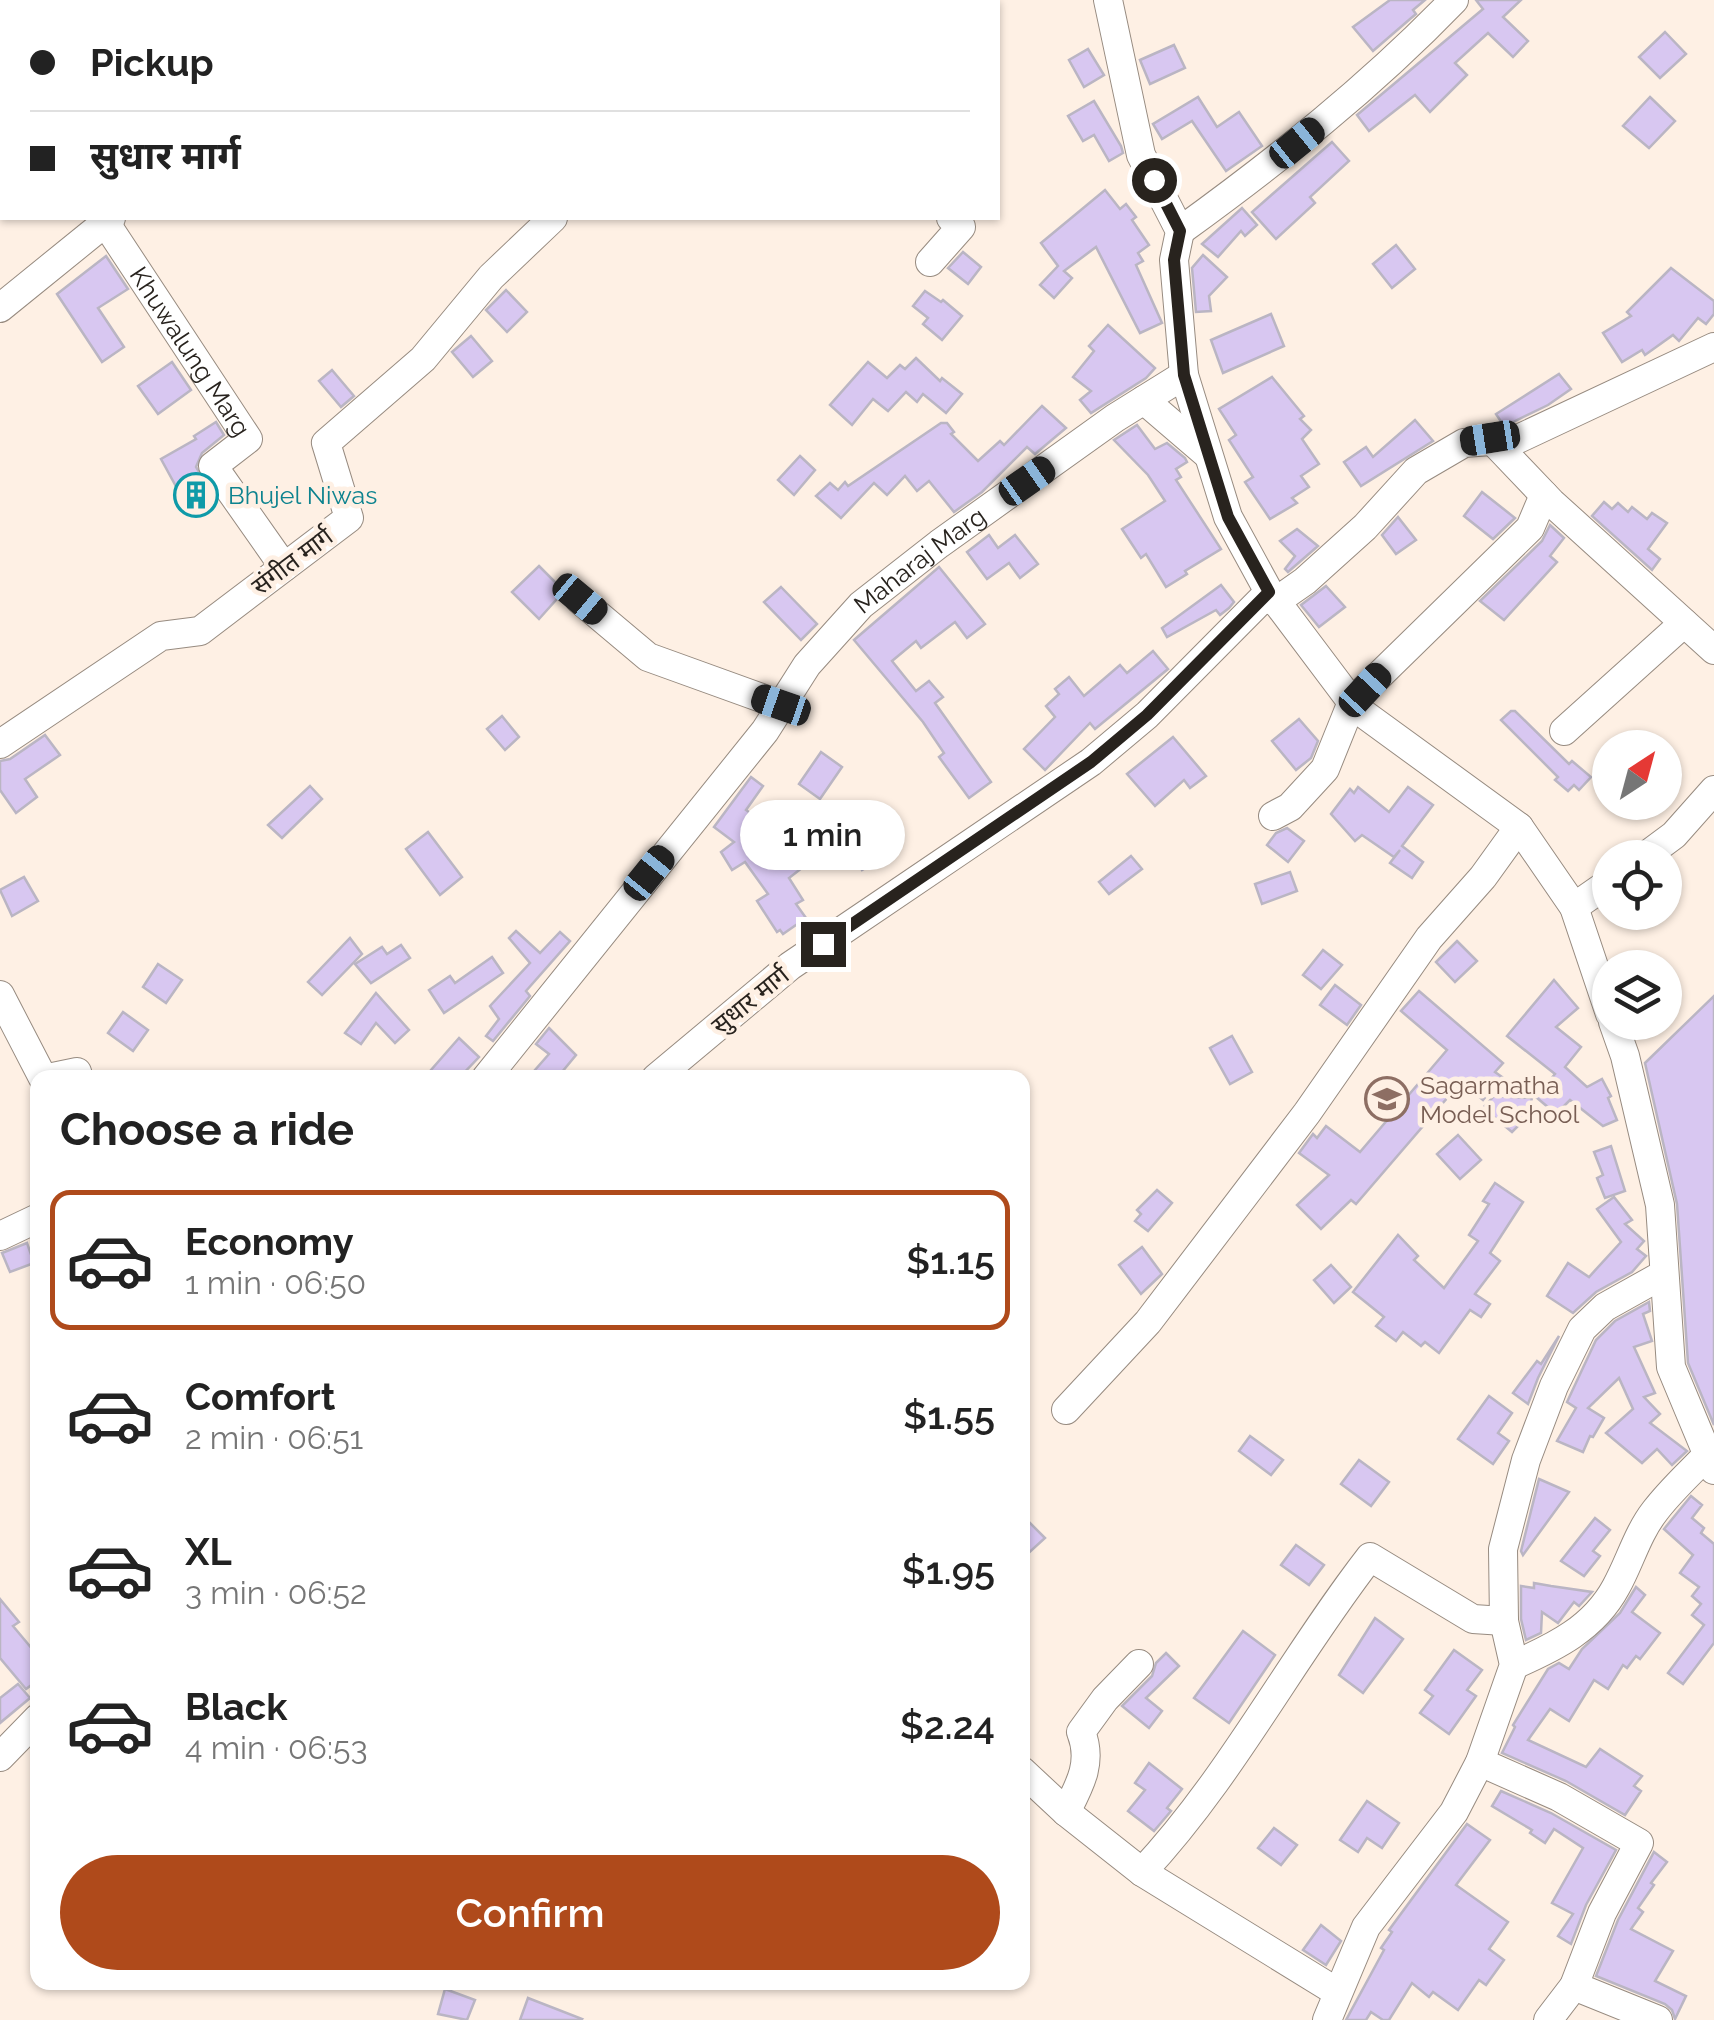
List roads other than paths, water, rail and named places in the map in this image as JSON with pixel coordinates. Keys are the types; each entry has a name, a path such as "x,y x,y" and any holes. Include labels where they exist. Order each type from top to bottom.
{"street":[{"path":"1108,0 1141,154 1180,231 1174,260 1184,375 1228,517 1272,597 1357,710 1519,827 1574,908 1592,961"},
{"path":"1180,231 1363,90 1454,0"},
{"path":"0,308 108,220"},
{"name":"Khuwalung Marg","path":"108,220 248,440 212,466 284,566"},
{"name":"संगीत मार्ग","path":"0,744 161,636 200,631 348,518 326,442 423,359 491,277 550,220"},
{"path":"930,262 961,227 954,220"},
{"name":"सुधार मार्ग","path":"666,1070 790,966 1091,762 1272,597 1306,580 1365,527 1416,472 1464,442 1518,438 1714,346"},
{"name":"Maharaj Marg","path":"492,1070 765,730 806,666 861,604 940,544 1184,375"},
{"path":"1144,400 1208,455"},
{"path":"1490,438 1544,495 1714,650"},
{"path":"1273,816 1290,807 1325,769 1352,702 1530,528 1544,495"},
{"path":"580,599 648,658 781,705"},
{"path":"1564,731 1684,623"},
{"path":"1667,840 1714,790"},
{"path":"1066,1410 1148,1322 1307,1113 1429,938 1484,877 1519,827"},
{"path":"1574,908 1592,895"},
{"path":"0,995 42,1070"},
{"path":"1514,1664 1551,1649 1586,1626 1616,1588 1631,1550 1654,1512 1711,1462 1671,1367 1660,1206 1619,1040"},
{"path":"0,1236 30,1222"},
{"path":"1326,2020 1366,1927 1454,1812 1480,1762 1514,1664 1504,1621 1504,1549 1526,1460 1554,1386 1582,1329 1605,1307 1664,1274"},
{"path":"1142,1872 1229,1764 1331,1607 1370,1558 1473,1619 1504,1621"},
{"path":"1066,1812 1082,1780 1089,1751 1081,1732 1105,1699 1140,1664"},
{"path":"0,1756 30,1726"},
{"path":"1480,1762 1559,1797 1639,1842 1602,1913 1574,1986 1548,2020"},
{"path":"1030,1778 1066,1812 1142,1872 1337,1992"},
{"path":"1574,1986 1658,2020"}],"place":[{"name":"Bhujel Niwas","path":"196,495"},
{"name":"Sagarmatha Model School","path":"1387,1099"}]}
